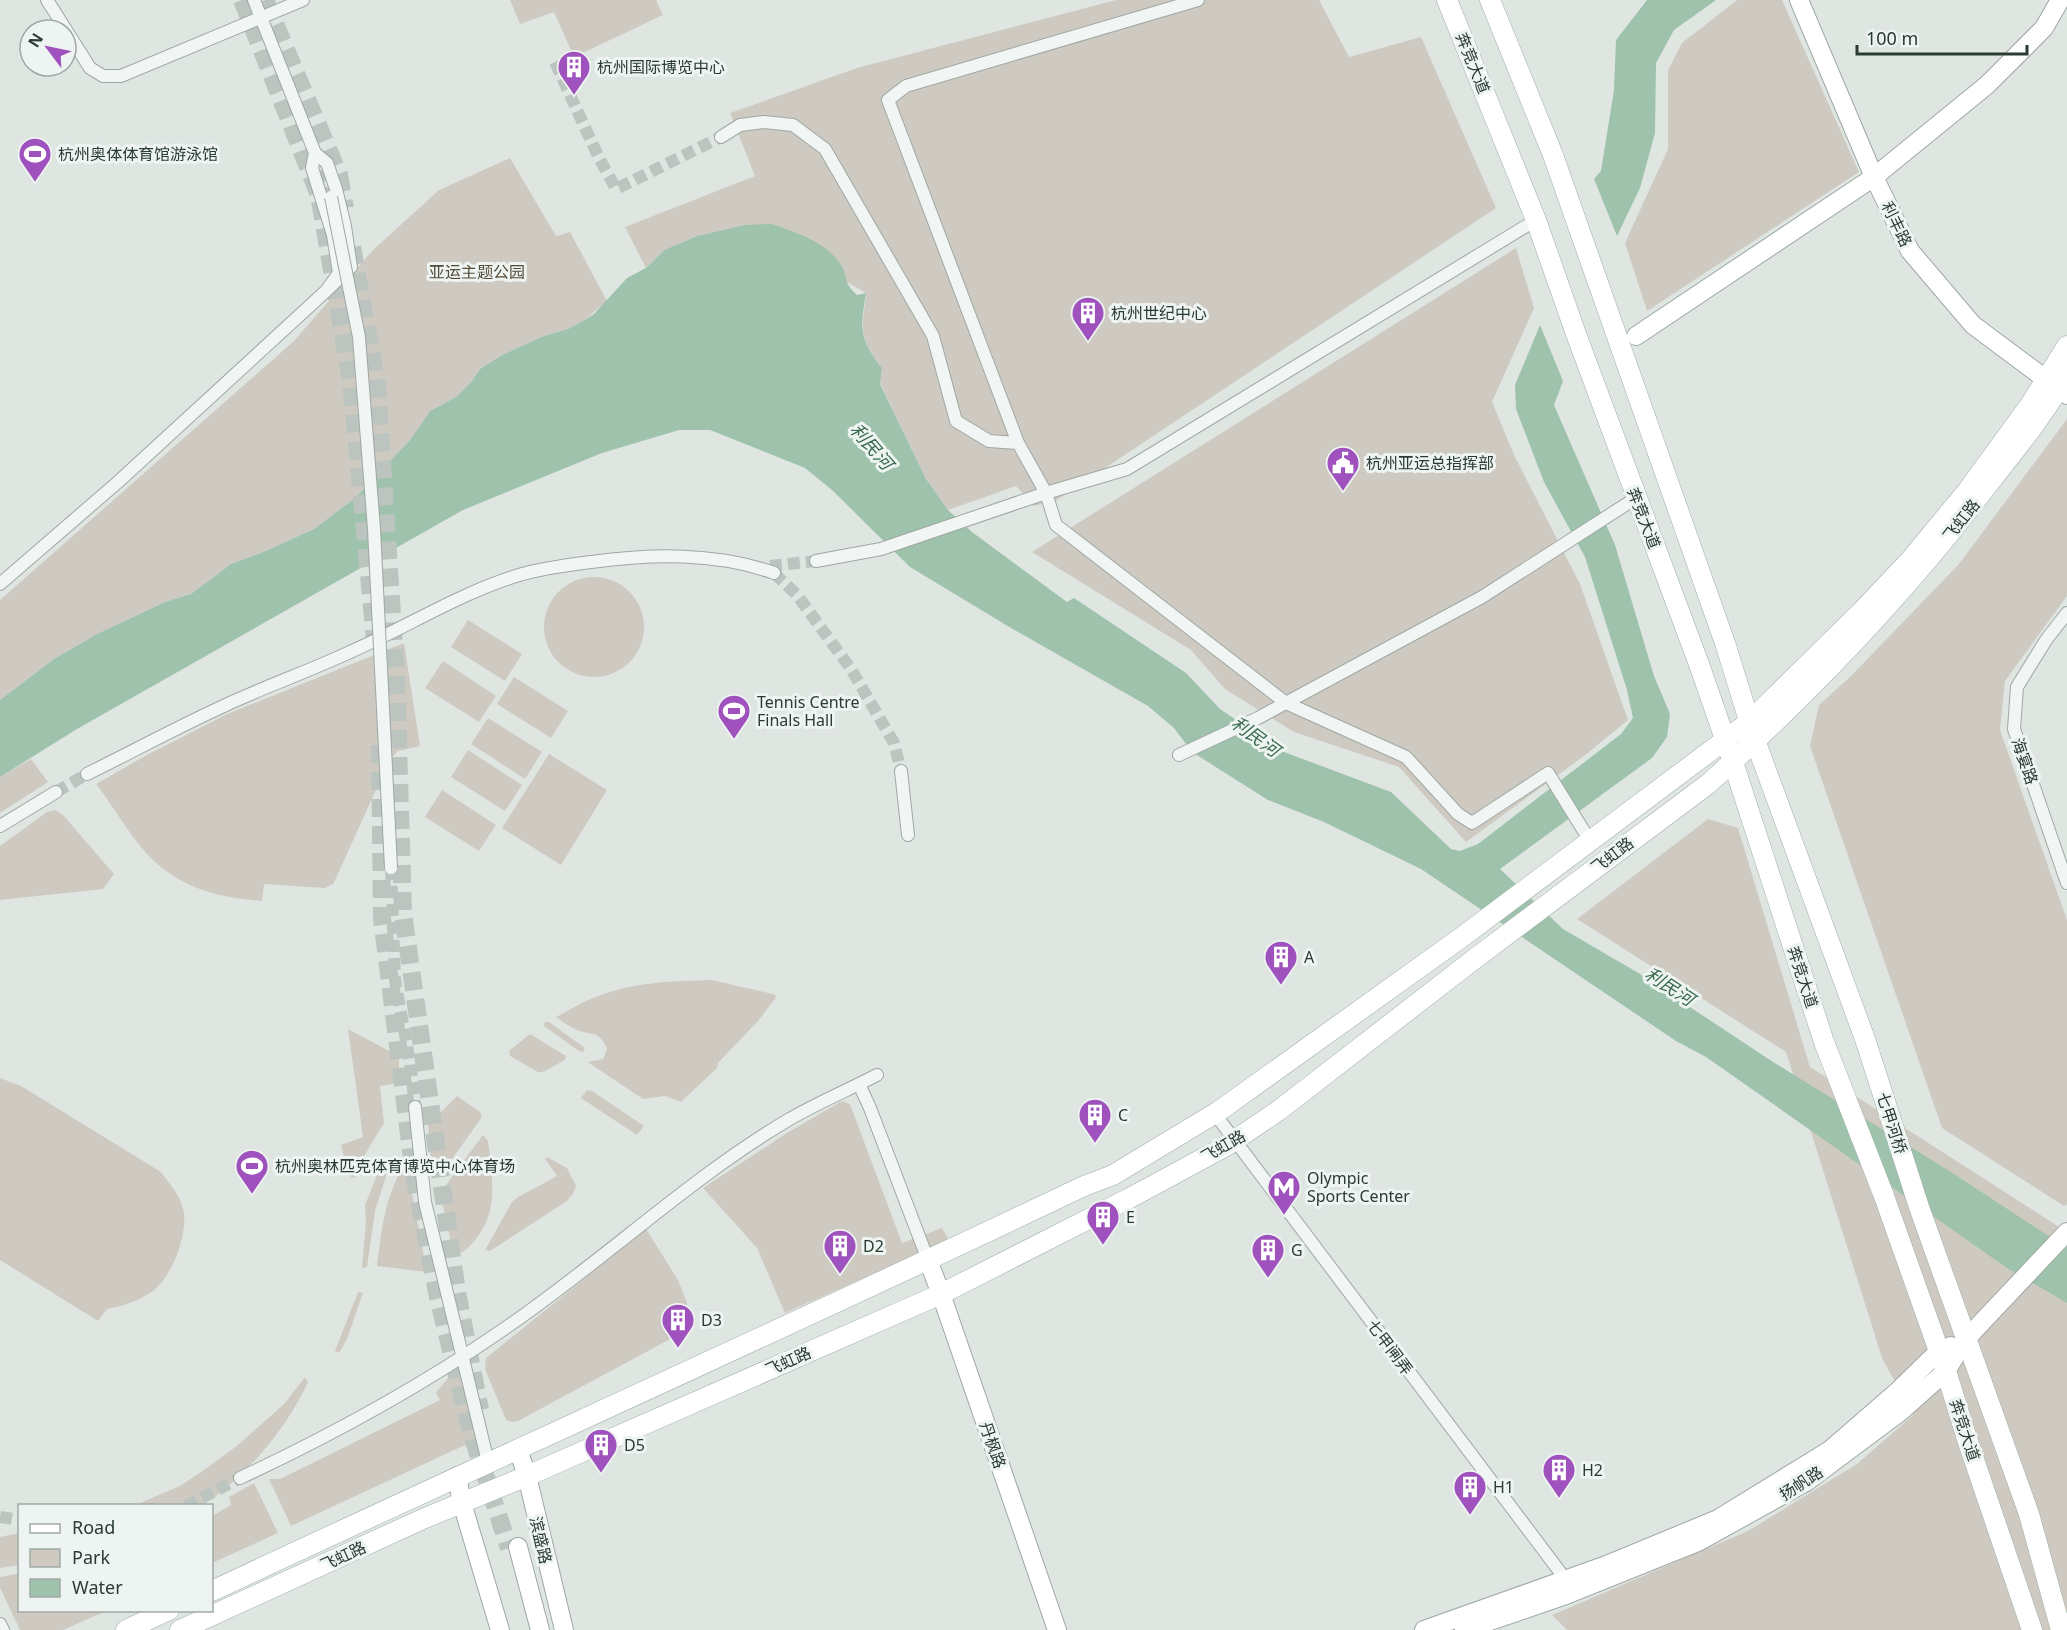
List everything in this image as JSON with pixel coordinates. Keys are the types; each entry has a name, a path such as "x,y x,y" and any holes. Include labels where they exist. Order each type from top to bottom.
{"main road":[{"name":"奔竞大道","path":"1447,0 1536,220 1636,498 1700,667 1824,1042"},
{"name":"奔竞大道","path":"1490,0 1553,155 1722,635 1752,731 1865,1040"},
{"name":"利丰路","path":"1799,0 1874,177 1910,251 1973,325 2060,385"},
{"path":"1636,336 1874,177 1986,86 2044,28 2060,0"},
{"name":"飞虹路","path":"213,1591 1084,1186 1113,1175 1215,1114 1462,937 1725,740 1752,731 1817,682 1878,619 1938,550 2030,430 2060,385 2067,346"},
{"name":"飞虹路","path":"180,1630 462,1503 941,1294 1128,1198 1233,1140 1278,1112 1477,957 1708,784 1733,762 1752,731"},
{"name":"七甲河桥","path":"1865,1040 1919,1207"},
{"name":"七甲河桥","path":"1824,1042 1884,1196"},
{"name":"奔竞大道","path":"1884,1196 1946,1371 2032,1630"},
{"name":"奔竞大道","path":"1919,1207 2029,1514 2061,1630"},
{"name":"扬帆路","path":"1464,1630 1566,1595 1698,1542 1806,1482 1900,1412 1946,1371 1966,1339 2064,1235"},
{"name":"丹枫路","path":"928,1260 1057,1630"},
{"path":"1425,1630 1566,1580 1718,1519 1830,1450 1899,1390 1939,1351 1966,1339"},
{"name":"滨盛路","path":"518,1449 527,1476 564,1630"},
{"path":"457,1476 462,1503 500,1630"},
{"path":"528,1630 514,1548 540,1630"},
{"path":"126,1630 167,1612"}],"street":[{"path":"47,0 58,18"},
{"path":"0,584 118,482 326,291 339,273 333,236 312,168 315,153 254,0"},
{"path":"78,49 90,68 103,76 121,76 303,0"},
{"path":"1198,0 906,87 888,100 1018,443 1046,493 1056,525 1286,704 1406,757 1458,814 1472,823 1548,773 1590,842"},
{"path":"721,137 740,125 764,122 793,125 825,148 933,336 956,420 989,441 1018,443"},
{"path":"331,197 359,337 374,529 391,868"},
{"path":"816,561 881,549 1046,493 1127,469 1536,220"},
{"path":"1179,755 1286,704 1482,597 1636,498"},
{"path":"87,774 244,697 350,653 479,591 520,575 618,558 675,555 768,569"},
{"name":"海宴路","path":"2067,613 2046,640 2017,687 2014,729 2067,883"},
{"path":"901,771 908,835"},
{"path":"0,826 56,792"},
{"path":"240,1478 308,1446 384,1405 462,1356 504,1329 699,1181 788,1120 877,1075"},
{"path":"859,1084 928,1260"},
{"path":"415,1107 425,1202 488,1462"},
{"name":"七甲闸弄","path":"1215,1114 1566,1580"},
{"path":"0,1624 3,1630"}],"green space":[{"path":"510,0 656,0 663,15 574,57 554,12 520,24"},
{"name":"杭州世纪中心","path":"1116,0 1319,0 1349,57 1421,37 1496,208 1057,500 1034,506 1016,486 948,510 926,479 880,383 882,368 865,340 863,316 866,293 845,281 842,265 745,225 697,236 664,250 646,268 625,227 755,176 730,113 857,68"},
{"path":"1737,0 1782,0 1859,172 1647,311 1625,243 1668,149 1668,70 1682,43"},
{"name":"亚运主题公园","path":"510,158 556,236 570,232 607,301 583,321 502,355 480,369 456,397 430,411 410,440 356,497 314,529 231,564 191,594 165,602 97,634 54,659 0,700 0,600 294,341 373,250 439,190"},
{"path":"1516,248 1534,308 1492,402 1515,457 1580,584 1628,720 1584,756 1466,842 1399,767 1294,732 1225,689 1191,650 1032,552"},
{"path":"2067,419 2067,596 2005,681 2000,730 2067,920 2067,1204 2064,1206 1942,1128 1810,746 1819,705 1851,676 1959,564"},
{"path":"594,577 613,581 629,592 640,608 644,627 640,646 629,662 613,673 594,677 575,673 559,662 548,646 544,627 548,608 559,592 575,581"},
{"path":"468,620 522,654 505,681 451,647"},
{"path":"404,643 420,746 398,751 390,759 333,884 325,888 264,884 262,901 215,894 186,883 173,876 148,855 96,784 227,714"},
{"path":"443,661 496,696 479,722 425,688"},
{"path":"514,677 568,711 551,738 497,704"},
{"path":"488,718 542,752 525,779 471,744"},
{"path":"468,750 522,785 505,811 451,777"},
{"path":"549,754 607,790 561,865 502,828"},
{"path":"31,759 48,782 0,813 0,777"},
{"path":"442,790 496,825 479,851 425,817"},
{"path":"56,810 63,815 114,874 103,889 0,900 0,846 47,812"},
{"path":"1708,819 1738,828 1810,1067 2067,1232 2067,1630 1567,1630 1552,1615 1748,1531 1857,1464 1913,1415 1882,1358 1786,1052 1577,919"},
{"path":"712,980 776,996 758,1021 718,1063 717,1068 681,1102 665,1096 643,1099 592,1065 588,1062 603,1059 607,1049 601,1039 574,1029 556,1017 588,1000 622,989 667,982"},
{"path":"545,1022 549,1022 585,1048 583,1052 544,1026"},
{"path":"348,1029 399,1056 399,1083 380,1086 384,1123 364,1156 355,1178 348,1174 341,1145 363,1137"},
{"path":"530,1034 566,1056 565,1060 543,1072 538,1072 510,1056 509,1051"},
{"path":"0,1078 21,1086 161,1172 172,1187 183,1207 183,1234 171,1268 158,1287 150,1293 140,1299 107,1309 98,1321 0,1260"},
{"path":"587,1090 592,1091 644,1126 637,1135 581,1098"},
{"path":"457,1096 480,1112 482,1117 442,1173 432,1172 428,1125"},
{"path":"842,1101 850,1104 902,1243 942,1228 949,1240 785,1313 757,1248 703,1188 787,1133"},
{"path":"483,1135 488,1141 492,1172 492,1201 489,1214 475,1240 463,1252 453,1251 440,1193"},
{"path":"547,1157 567,1168 576,1186 573,1194 567,1201 490,1251 485,1250 512,1202 557,1176 545,1159"},
{"path":"403,1167 407,1167 427,1272 377,1266 388,1203"},
{"path":"379,1170 387,1173 375,1211 367,1267 362,1268 366,1222 365,1205"},
{"path":"646,1229 678,1280 687,1303 687,1330 518,1421 506,1420 485,1369 486,1358"},
{"path":"358,1292 363,1293 347,1339 339,1353 335,1351"},
{"path":"451,1374 463,1378 478,1439 291,1526 269,1479 280,1479 440,1400 436,1393"},
{"path":"305,1377 308,1382 277,1434 249,1467 203,1504 138,1504 180,1486 204,1470 238,1445 284,1404"},
{"path":"254,1483 278,1533 213,1563 213,1515 231,1505 229,1497"},
{"path":"18,1533 18,1565 0,1568 0,1537"},
{"path":"18,1574 18,1612 104,1612 63,1630 20,1630 0,1588 0,1577"}],"water":[{"path":"1647,0 1716,0 1674,30 1656,63 1655,133 1640,188 1617,236 1594,179 1601,171 1614,90 1616,40"},
{"name":"利民河","path":"772,224 818,243 834,255 840,263 852,290 857,295 866,293 863,333 869,349 882,368 880,384 926,479 948,510 972,532 1067,602 1074,598 1186,673 1220,709 1284,752 1391,792 1451,849 1460,851 1478,844 1621,734 1633,718 1627,690 1585,557 1544,482 1516,409 1515,385 1540,325 1563,381 1554,405 1615,545 1654,676 1670,714 1667,737 1652,758 1500,869 1563,929 1640,974 1770,1060 1951,1172 2067,1248 2067,1303 2007,1268 1706,1057 1676,1041 1421,869 1324,822 1268,800 1192,752 1174,728 1148,706 910,567 832,490 805,468 710,430 679,430 602,453 463,510 77,729 0,777 0,700 54,659 97,634 165,602 191,594 231,564 314,529 355,498 410,440 430,411 456,397 480,369 502,355 544,336 568,329 594,314 627,278 646,268 664,250 697,236 745,225"}],"tunnel":[{"path":"242,0 319,195 351,380 375,640"},
{"path":"265,0 339,175 345,208"},
{"path":"555,62 598,156 616,189 721,137"},
{"path":"315,153 331,197"},
{"path":"352,247 377,384 396,676 403,913 457,1292 480,1410"},
{"path":"770,566 816,561"},
{"path":"774,573 797,595 851,669 894,743 901,771"},
{"path":"380,745 382,918 414,1174 438,1297 471,1432 509,1548"},
{"path":"56,792 87,774"},
{"path":"391,868 395,980 410,1062 415,1107"},
{"path":"190,1504 240,1478"},
{"path":"0,1517 18,1520"}],"place":[{"name":"杭州国际博览中心","path":"574,96"},
{"name":"杭州奥体体育馆游泳馆","path":"35,183"},
{"name":"杭州世纪中心","path":"1088,342"},
{"name":"杭州亚运总指挥部","path":"1343,492"},
{"name":"Tennis Centre Finals Hall","path":"734,740"},
{"name":"A","path":"1281,986"},
{"name":"C","path":"1095,1144"},
{"name":"杭州奥林匹克体育博览中心体育场","path":"252,1195"},
{"name":"Olympic Sports Center","path":"1284,1216"},
{"name":"E","path":"1103,1246"},
{"name":"D2","path":"840,1275"},
{"name":"G","path":"1268,1279"},
{"name":"D3","path":"678,1349"},
{"name":"D5","path":"601,1474"},
{"name":"H2","path":"1559,1499"},
{"name":"H1","path":"1470,1516"}]}
